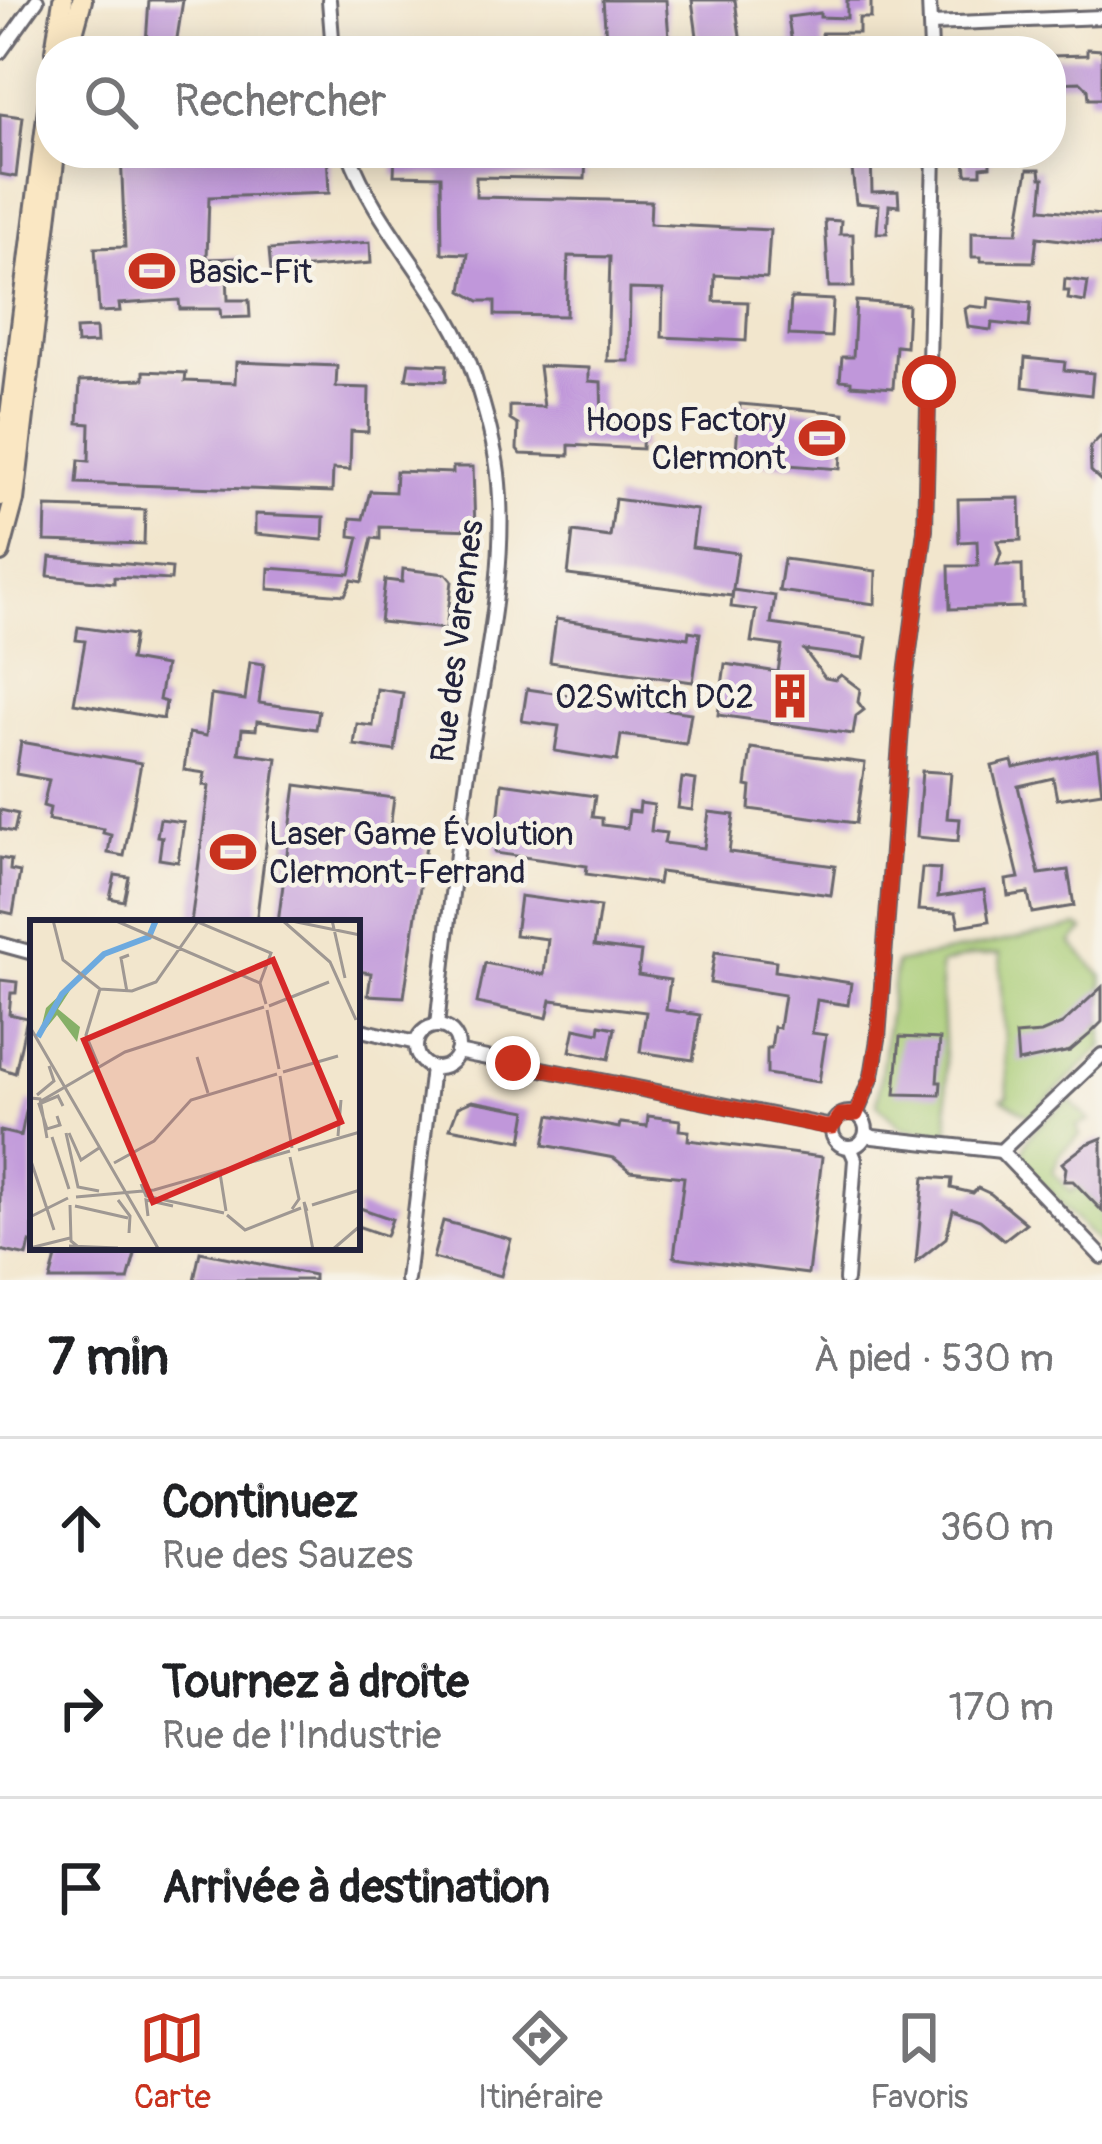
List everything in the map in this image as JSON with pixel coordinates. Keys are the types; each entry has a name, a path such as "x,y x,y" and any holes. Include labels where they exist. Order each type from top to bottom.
{"main road":[{"path":"57,36 63,0"},
{"path":"72,36 82,0"},
{"path":"0,552 14,500 8,453 41,168"},
{"path":"0,496 54,168"}],"street":[{"path":"329,0 332,36"},
{"path":"929,0 931,36"},
{"path":"0,52 36,2"},
{"path":"931,24 1102,17"},
{"name":"Rue des Varennes","path":"355,168 366,194 452,328 472,369 498,472 493,604 458,839 437,1026"},
{"path":"856,1114 872,1076 878,1039 904,689 925,530 934,168"},
{"path":"437,1026 453,1034 458,1052 445,1066 432,1068 418,1056 416,1043 424,1031 437,1026"},
{"path":"360,1030 416,1043"},
{"path":"458,1052 832,1127"},
{"path":"1001,1151 1102,1055"},
{"path":"407,1280 432,1068"},
{"path":"832,1127 841,1115 856,1114"},
{"path":"850,1147 866,1133 856,1114"},
{"path":"832,1127 836,1142 850,1147 855,1159 846,1280"},
{"path":"866,1133 1001,1151 1102,1257"}],"green space":[{"path":"1078,926 1084,930 1071,943 1102,976 1102,1047 1030,1116 1002,1099 1008,1096 1000,954 940,965 949,1134 902,1128 877,1104 896,963"},
{"path":"1070,1100 1090,1121 1077,1126 1080,1136 1061,1152 1053,1172 1071,1192 1079,1186 1102,1211 1102,1247 1026,1163 1026,1142 1032,1133"}],"building":[{"path":"149,0 183,0 177,36 146,36"},
{"path":"603,0 666,0 669,36 606,36"},
{"path":"692,0 735,0 740,36 697,36"},
{"path":"847,0 871,0 871,18 859,18 859,33 791,36 788,17 820,13 820,17 847,18"},
{"path":"1087,49 1102,50 1102,99 1089,99 1081,82 1066,82 1066,56 1087,55"},
{"path":"0,114 23,117 16,177 0,174"},
{"path":"122,168 328,168 329,193 209,197 207,259 239,258 240,272 227,272 228,300 249,300 250,317 221,318 220,309 180,309 179,300 119,304 120,311 99,312 95,248 125,247"},
{"path":"394,168 585,168 585,179 476,177 476,197 651,201 650,224 770,230 767,278 715,275 714,301 748,302 746,341 662,337 663,290 630,289 629,361 607,361 610,257 568,256 566,316 495,315 495,301 479,301 462,291 468,254 442,253 441,176 394,175"},
{"path":"852,168 871,168 872,192 898,191 899,206 889,205 887,233 877,233 879,205 856,203"},
{"path":"966,168 981,168 981,174 966,174"},
{"path":"1028,169 1040,169 1044,178 1041,209 1102,215 1102,245 1037,237 1034,262 972,257 972,232 1017,233"},
{"path":"825,220 841,221 840,234 853,234 854,287 829,287"},
{"path":"370,242 371,263 271,271 269,250"},
{"path":"1065,279 1088,282 1085,302 1068,299"},
{"path":"791,298 833,300 831,337 789,335"},
{"path":"989,298 1031,303 1029,327 992,323 991,330 968,327 965,309 988,308"},
{"path":"856,301 908,305 906,347 896,346 893,388 840,380 842,357 853,357"},
{"path":"96,328 97,343 77,344 76,329"},
{"path":"1025,358 1065,362 1064,370 1093,373 1091,395 1023,387"},
{"path":"236,362 337,366 336,387 369,388 368,432 351,431 350,470 333,469 332,492 77,483 79,460 89,461 90,424 78,423 80,381 144,379 144,371 186,373 185,381 235,383"},
{"path":"409,363 447,365 446,381 406,379"},
{"path":"539,366 589,368 589,381 601,382 602,422 643,424 642,449 569,445 569,456 521,454 510,406 544,407"},
{"path":"740,404 844,413 840,469 735,461"},
{"path":"1102,435 1102,482 1091,471 1090,447"},
{"path":"453,467 473,467 475,530 380,527 380,539 372,538 362,582 352,580 345,595 268,589 269,568 350,574 359,537 350,536 351,518 363,519 370,491 395,492 396,471 453,473"},
{"path":"1020,498 1021,540 997,541 1001,553 997,565 1022,565 1023,607 950,609 949,566 978,566 977,541 959,542 958,499"},
{"path":"615,499 697,510 692,547 738,553 732,596 568,575 573,532 610,537"},
{"path":"46,507 145,510 144,544 45,541"},
{"path":"255,514 324,517 323,540 255,534"},
{"path":"50,557 172,568 171,580 114,577 114,583 48,576"},
{"path":"784,559 876,571 875,604 779,591"},
{"path":"403,569 446,574 452,581 446,629 380,622 385,580 402,582"},
{"name":"O2Switch DC2","path":"733,590 775,596 771,624 867,638 864,658 804,650 825,678 835,680 841,675 860,689 858,702 864,710 856,716 853,734 718,715 725,664 778,672 782,646 751,642 756,610 731,607"},
{"path":"556,619 688,638 689,631 700,633 693,682 550,662"},
{"path":"78,627 134,635 130,660 165,666 159,700 166,702 163,719 74,703 85,641 76,640"},
{"path":"250,662 264,664 259,703 319,711 316,729 257,721 256,730 242,729 239,753 277,758 256,920 191,920 209,786 203,785 205,773 184,770 189,733 206,736 211,695 245,700"},
{"path":"377,689 403,693 395,751 354,745 357,724 373,726"},
{"path":"527,689 691,713 686,744 621,735 617,761 555,751 559,726 522,721"},
{"path":"21,742 141,763 124,856 108,853 111,835 103,833 104,829 48,820 50,808 43,806 49,780 16,774"},
{"path":"751,748 865,763 856,823 749,809 751,787 746,786"},
{"path":"1097,750 1102,792 1057,799 1053,778 1018,786 1039,874 1068,870 1074,906 1032,913 1028,893 1008,896 1006,880 1019,878 992,766 1012,761 1014,768"},
{"path":"922,771 951,773 947,818 960,819 958,841 917,837"},
{"path":"682,778 696,780 692,810 678,808"},
{"path":"502,783 595,796 592,817 602,818 602,825 627,828 629,811 639,812 640,803 654,805 651,831 666,833 664,843 704,848 709,812 734,815 729,852 835,866 831,895 660,872 658,884 586,874 587,866 495,853"},
{"path":"296,785 394,798 390,828 428,832 404,997 368,995 371,973 360,971 360,920 278,920"},
{"path":"0,810 18,814 14,832 0,829"},
{"path":"160,819 184,822 178,862 159,859"},
{"path":"0,858 11,860 10,870 20,872 13,914 0,911"},
{"path":"922,868 940,869 938,897 984,890 989,921 959,926 956,912 918,910"},
{"path":"115,875 129,877 124,901 110,898"},
{"path":"520,896 600,907 594,946 641,952 638,975 670,980 666,1010 700,1015 693,1060 640,1052 646,1012 551,1000 547,1018 477,1003 485,963 544,975 548,939 515,935"},
{"path":"715,952 776,961 775,971 851,983 848,1005 817,1000 812,1033 826,1035 819,1082 767,1074 767,1048 771,1048 774,1027 779,1028 784,995 710,983"},
{"path":"0,980 17,982 9,1014 27,1018 15,1073 0,1068"},
{"path":"1102,987 1102,1022 1089,1035 1070,1051 1018,1062 1016,1035 1041,1033 1062,1024"},
{"path":"600,1025 615,1028 609,1059 570,1051 575,1028 599,1033"},
{"path":"900,1037 940,1039 940,1095 895,1094"},
{"path":"472,1101 527,1111 522,1141 450,1128 458,1107"},
{"path":"30,1102 27,1256 0,1250 0,1131 21,1136"},
{"path":"550,1115 619,1128 620,1123 647,1126 648,1116 680,1120 679,1130 689,1131 688,1140 822,1157 808,1274 674,1257 684,1177 630,1171 614,1158 544,1145"},
{"path":"1102,1138 1102,1211 1073,1181 1064,1181 1062,1163"},
{"path":"924,1177 952,1179 951,1188 973,1193 978,1188 1026,1223 1004,1240 980,1220 953,1210 946,1238 916,1262"},
{"path":"360,1208 392,1219 386,1236 360,1227"},
{"path":"443,1221 511,1239 501,1276 433,1258"},
{"path":"58,1250 136,1250 128,1280 50,1280"},
{"path":"200,1252 314,1275 314,1280 194,1280"}],"place":[{"name":"Basic-Fit","path":"152,271"},
{"name":"Hoops Factory Clermont","path":"822,438"},
{"name":"O2Switch DC2","path":"790,696"},
{"name":"Laser Game Évolution Clermont-Ferrand","path":"233,852"}],"route":[{"path":"513,1063 825,1127 832,1127 841,1115 856,1114 872,1076 878,1039 904,689 925,530 929,382"}]}
